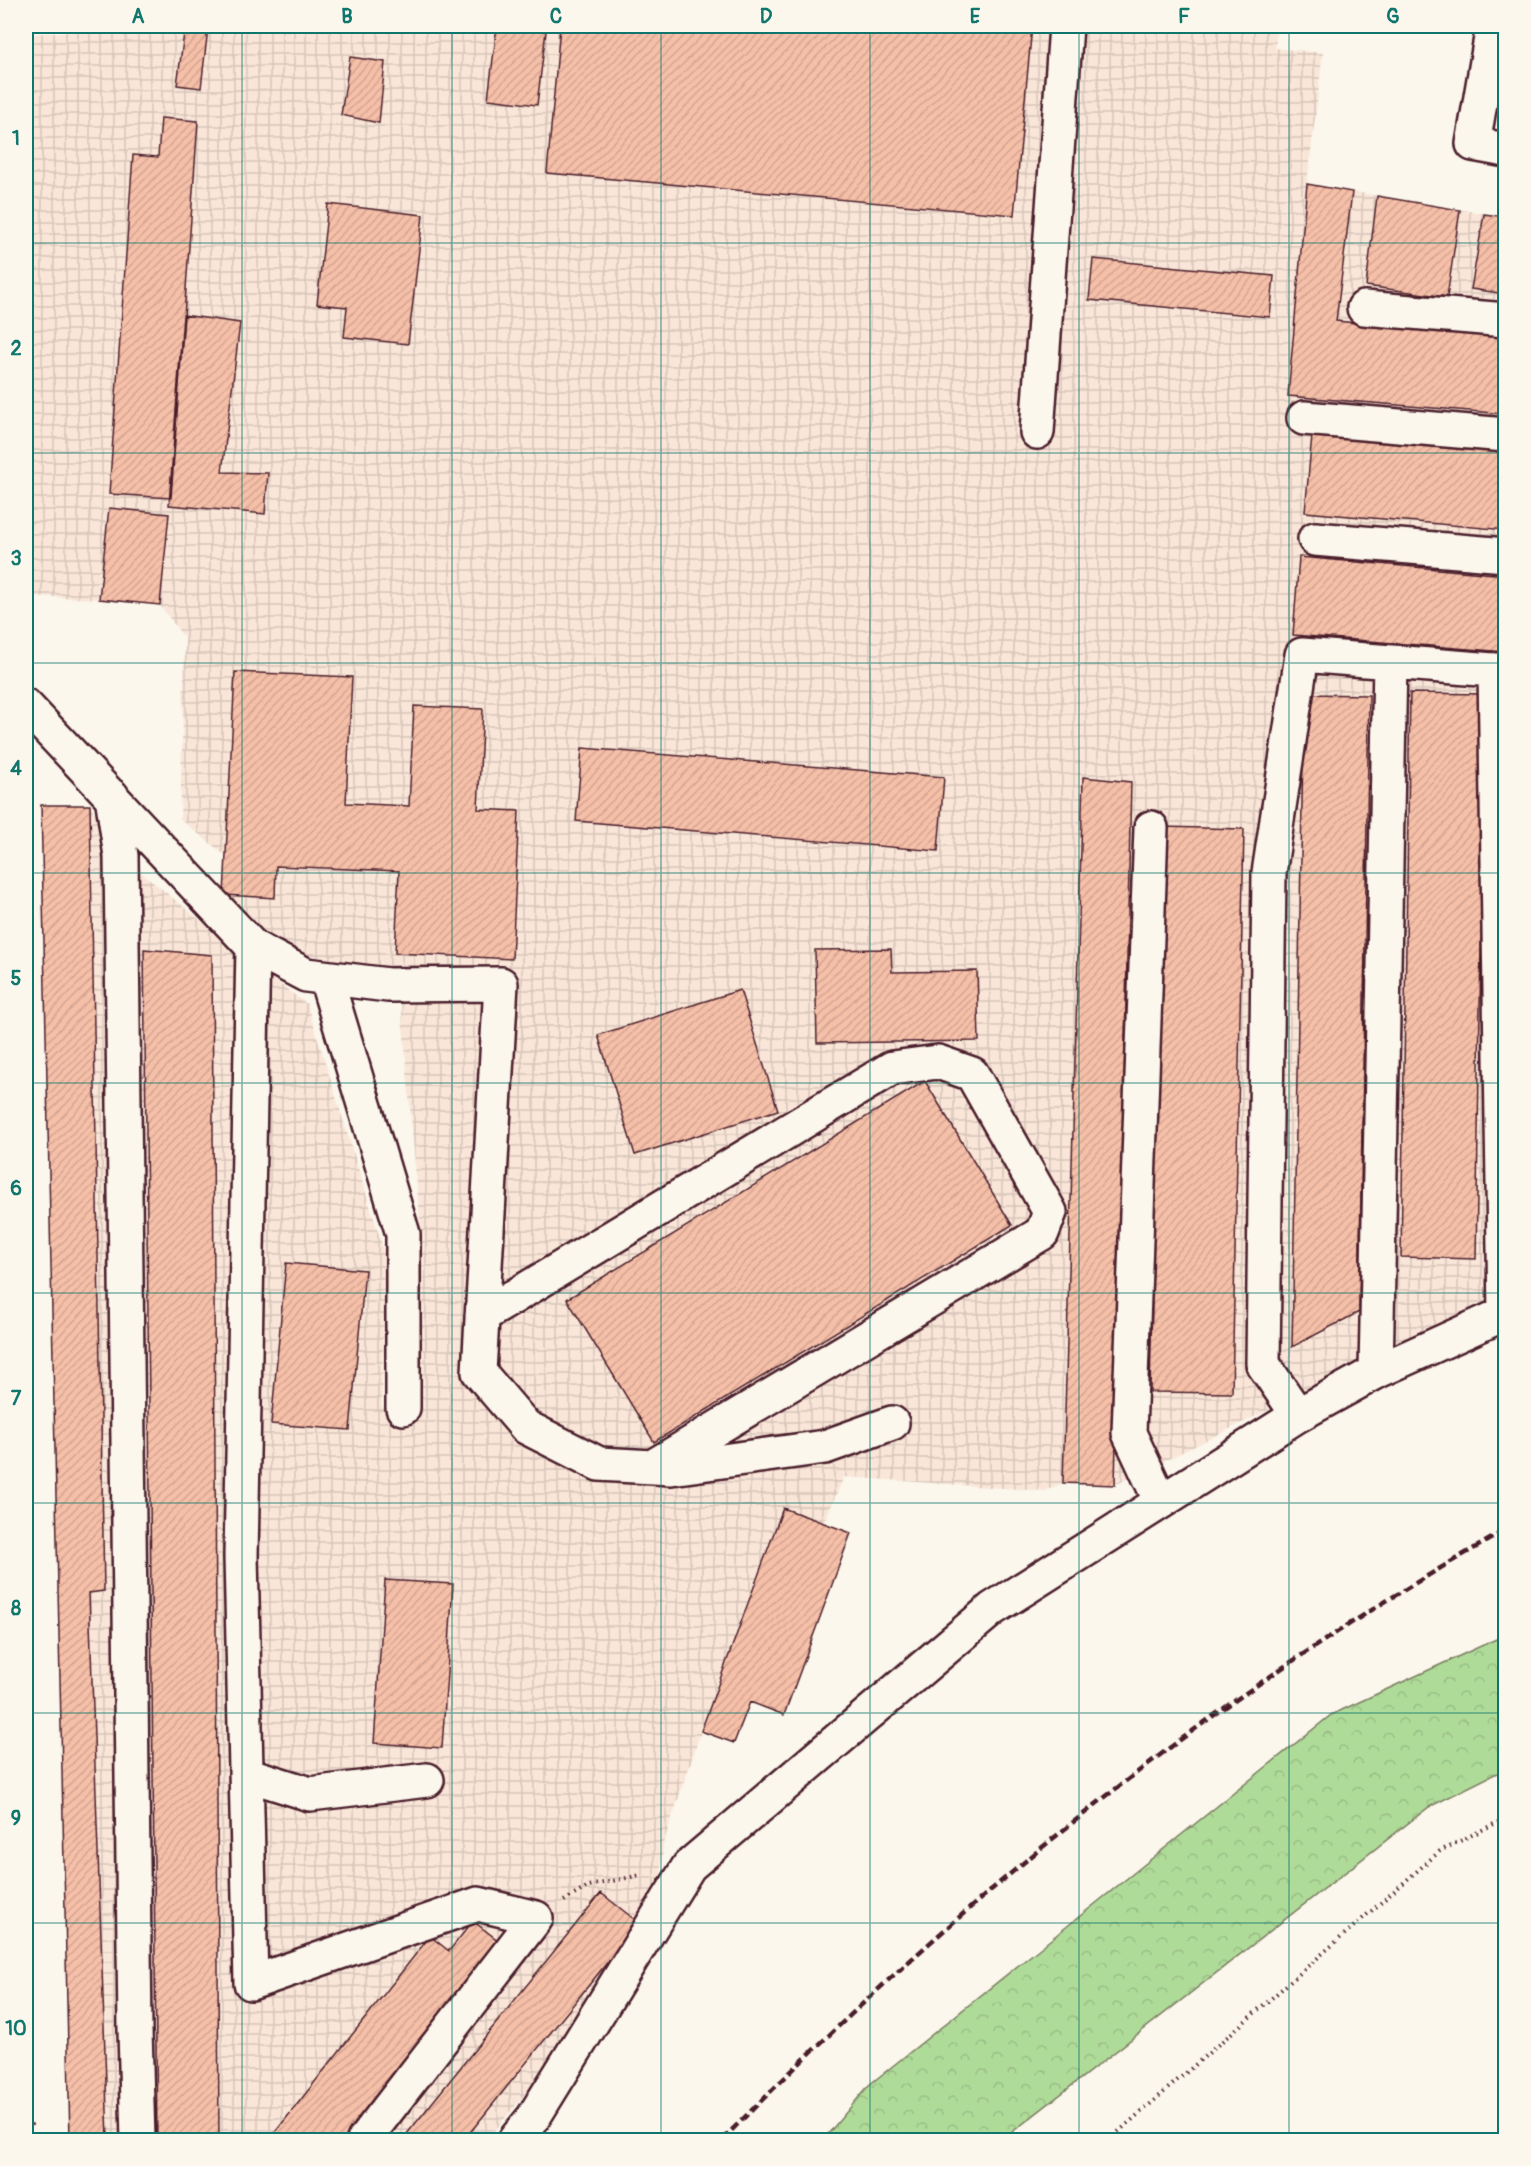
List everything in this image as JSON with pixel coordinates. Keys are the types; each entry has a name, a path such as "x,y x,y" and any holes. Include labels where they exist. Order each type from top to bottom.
{"lane":[{"path":"1037,432 1066,26"},
{"path":"1493,26 1473,144 1506,150"},
{"path":"1364,308 1506,320"},
{"path":"1304,418 1506,435"},
{"path":"1315,539 1506,555"},
{"path":"515,2140 533,2118 689,1866 992,1609 1298,1415 1376,1372 1505,1313 1500,671 1302,655 1269,873 1263,1364 1298,1415"},
{"path":"1376,1372 1390,662"},
{"path":"27,707 253,947 306,975 326,978 388,985 501,984 479,1372 526,1426 599,1464 671,1468 825,1447 892,1423"},
{"path":"112,796 121,856 138,2140"},
{"path":"1151,828 1129,1433 1161,1502"},
{"path":"253,947 241,1556 251,1983 478,1904 536,1918 364,2140"},
{"path":"326,978 403,1234 403,1408"},
{"path":"482,1316 892,1068 938,1062 972,1074 1050,1212 1042,1233 652,1467"},
{"path":"246,1774 310,1794 427,1780"}],"path":[{"path":"1109,2140 1440,1851 1506,1818"},
{"path":"536,1918 590,1886 689,1866"},
{"path":"26,2120 31,2125 26,2136"}],"shaded area":[{"path":"178,26 1277,26 1275,48 1323,53 1307,184 1505,217 1505,1294 1115,1485 1063,1483 1045,1491 844,1477 824,1522 851,1533 784,1715 750,1702 734,1743 701,1732 663,1844 660,1890 530,2088 487,2140 70,2140 41,805 90,805 121,856 307,1004 385,1254 382,1407 419,1407 422,1245 401,1003 378,972 282,949 224,895 226,856 180,819 185,639 160,605 99,599 26,596 26,34"}],"green space":[{"path":"1505,1635 1505,1769 1429,1807 1002,2140 823,2140 869,2085 1331,1715"}],"building":[{"path":"185,26 208,28 201,88 177,85"},
{"path":"497,26 546,31 537,105 488,99"},
{"path":"560,26 1032,26 1014,215 547,173"},
{"path":"350,57 385,62 379,123 341,115"},
{"path":"161,118 198,121 171,498 109,494 133,155 158,157"},
{"path":"1307,184 1352,192 1336,321 1506,337 1506,414 1288,396"},
{"path":"1377,196 1460,210 1447,297 1366,286"},
{"path":"328,204 423,215 408,344 344,337 347,307 317,304"},
{"path":"1484,214 1506,217 1506,294 1471,289"},
{"path":"1093,259 1274,276 1270,317 1089,300"},
{"path":"183,315 240,323 222,472 268,473 265,514 169,505"},
{"path":"1312,435 1506,453 1506,530 1305,512"},
{"path":"109,508 169,514 160,605 99,599"},
{"path":"1299,557 1506,575 1506,652 1293,635"},
{"path":"235,672 352,677 346,803 409,806 414,706 483,709 478,809 519,811 512,959 395,953 399,871 276,866 275,898 224,895"},
{"path":"1410,693 1485,694 1476,1259 1401,1257"},
{"path":"1304,694 1369,695 1359,1312 1292,1347"},
{"path":"582,748 944,777 938,851 576,821"},
{"path":"1083,777 1131,782 1115,1485 1063,1483"},
{"path":"41,805 90,805 104,1591 89,1593 108,2140 70,2140"},
{"path":"1162,827 1244,829 1232,1393 1150,1392"},
{"path":"144,949 212,955 219,2135 204,2140 157,2140"},
{"path":"891,949 892,972 977,971 979,1041 817,1043 815,950"},
{"path":"740,990 778,1110 635,1155 598,1035"},
{"path":"925,1081 1012,1225 654,1442 567,1299"},
{"path":"286,1263 365,1270 350,1430 271,1424"},
{"path":"783,1508 851,1533 784,1715 750,1702 734,1743 701,1731"},
{"path":"385,1580 453,1584 442,1748 374,1743"},
{"path":"601,1893 639,1923 464,2140 402,2140"},
{"path":"473,1921 504,1945 350,2140 269,2140 430,1936 449,1951"}],"railway":[{"path":"722,2140 894,1975 953,1922 1075,1820 1202,1724 1313,1647 1428,1575 1506,1530"}]}
